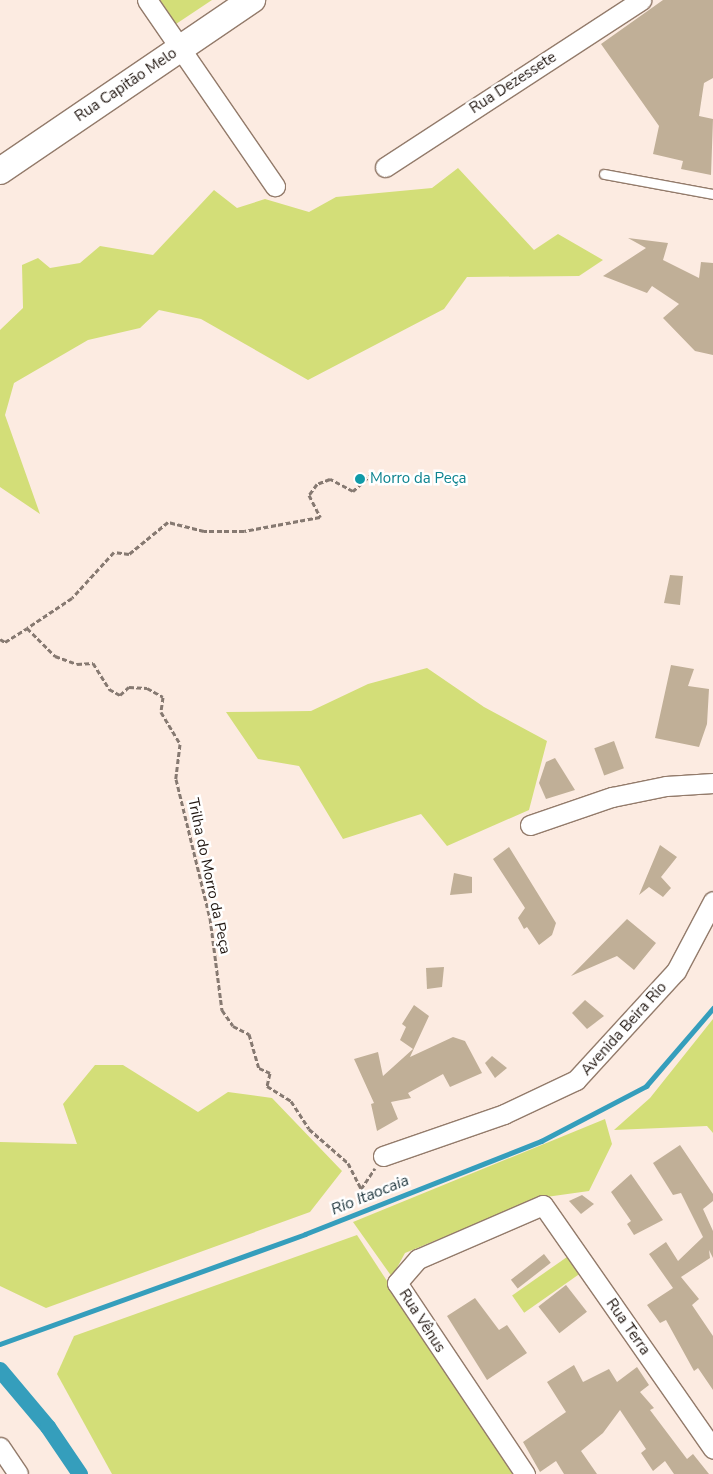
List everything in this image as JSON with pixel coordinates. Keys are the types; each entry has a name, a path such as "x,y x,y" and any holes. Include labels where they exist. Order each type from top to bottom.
{"main road":[{"name":"Rua Capitão Melo","path":"0,171 252,0"}],"street":[{"path":"147,0 275,186"},
{"name":"Rua Dezessete","path":"385,167 641,0"},
{"path":"530,825 612,796 666,786 713,783"},
{"name":"Avenida Beira Rio","path":"383,1156 504,1114 576,1080 676,971 713,901"},
{"name":"Rua Terra","path":"543,1205 713,1449"},
{"name":"Rua Vênus","path":"525,1474 397,1283 418,1259 543,1205"},
{"path":"0,1447 18,1474"}],"lane":[{"path":"604,174 713,194"}],"path":[{"path":"0,639 5,642 72,598 114,552 129,554 168,522 204,531 244,531 320,518 309,495 317,484 330,478 353,491 373,473"},
{"name":"Trilha do Morro da Peça","path":"27,628 55,656 77,664 93,663 109,690 120,695 129,687 147,688 163,697 161,712 180,744 176,779 210,918 222,1010 233,1026 249,1034 259,1068 270,1073 268,1086 291,1100 309,1129 348,1163 361,1189 383,1156"}],"green space":[{"path":"160,0 212,0 176,24"},
{"path":"458,168 534,250 558,234 603,260 579,276 467,277 444,309 308,380 201,319 159,310 140,328 88,340 14,383 5,415 40,514 0,487 0,330 23,308 22,265 38,258 50,268 80,263 100,246 153,255 214,190 237,208 265,199 309,212 336,197 432,188"},
{"path":"427,668 484,707 547,741 529,810 447,846 421,814 343,839 299,766 258,759 226,712 311,711 368,684"},
{"path":"713,1019 713,1133 707,1126 614,1130 650,1098"},
{"path":"95,1065 123,1065 198,1112 228,1092 272,1098 342,1171 310,1212 46,1308 0,1286 0,1142 77,1144 63,1104"},
{"path":"605,1119 612,1144 589,1191 539,1198 405,1253 392,1277 353,1222"},
{"path":"357,1235 513,1474 112,1474 57,1374 74,1336"},
{"path":"567,1257 579,1274 524,1313 512,1295"}],"building":[{"path":"663,0 713,0 713,78 704,83 699,116 713,119 711,175 681,169 683,161 653,154 659,126 601,44"},
{"path":"628,238 668,243 663,260 699,278 701,262 713,263 713,355 695,351 663,318 679,304 652,286 647,293 603,276 646,248"},
{"path":"670,575 683,576 680,605 664,603"},
{"path":"671,665 694,669 688,686 709,689 707,724 699,747 655,738"},
{"path":"614,741 624,768 604,775 594,748"},
{"path":"555,758 575,790 546,799 539,783 546,762"},
{"path":"660,845 677,857 661,877 671,888 663,897 649,887 639,895"},
{"path":"509,847 556,923 552,935 539,945 527,927 524,929 518,918 525,908 493,859"},
{"path":"454,873 472,877 472,893 450,895"},
{"path":"627,919 656,943 634,970 617,956 571,976"},
{"path":"444,967 442,987 427,989 426,968"},
{"path":"585,1000 604,1016 587,1029 572,1013"},
{"path":"414,1005 429,1016 410,1057 453,1037 465,1041 482,1073 450,1087 443,1074 408,1093 411,1098 391,1102 398,1119 377,1131 371,1104 374,1103 354,1059 378,1052 383,1076 413,1049 400,1040 406,1027 402,1024"},
{"path":"492,1056 507,1068 495,1078 485,1063"},
{"path":"680,1145 713,1194 713,1201 703,1209 713,1231 713,1258 709,1250 710,1258 681,1277 699,1299 692,1305 713,1336 713,1390 698,1368 694,1371 666,1320 660,1323 647,1305 673,1288 649,1254 666,1242 678,1261 703,1237 681,1193 673,1195 653,1163"},
{"path":"631,1174 663,1220 634,1235 627,1224 631,1221 611,1192"},
{"path":"582,1195 594,1204 581,1214 569,1201"},
{"path":"544,1254 551,1263 518,1289 511,1280"},
{"path":"566,1285 587,1312 559,1333 538,1307"},
{"path":"475,1298 499,1330 507,1325 527,1353 487,1380 447,1316"},
{"path":"574,1365 583,1382 609,1369 617,1382 637,1367 649,1385 640,1392 654,1408 650,1410 687,1459 693,1454 709,1474 674,1474 665,1461 653,1471 641,1453 646,1449 620,1410 603,1433 581,1451 597,1474 564,1474 556,1461 540,1472 523,1442 566,1412 547,1382"}],"waterway":[{"name":"Rio Itaocaia","path":"0,1344 305,1234 541,1141 646,1086 713,1008"},
{"path":"0,1370 48,1427 80,1474"}],"place":[{"name":"Morro da Peça","path":"360,479"}]}
